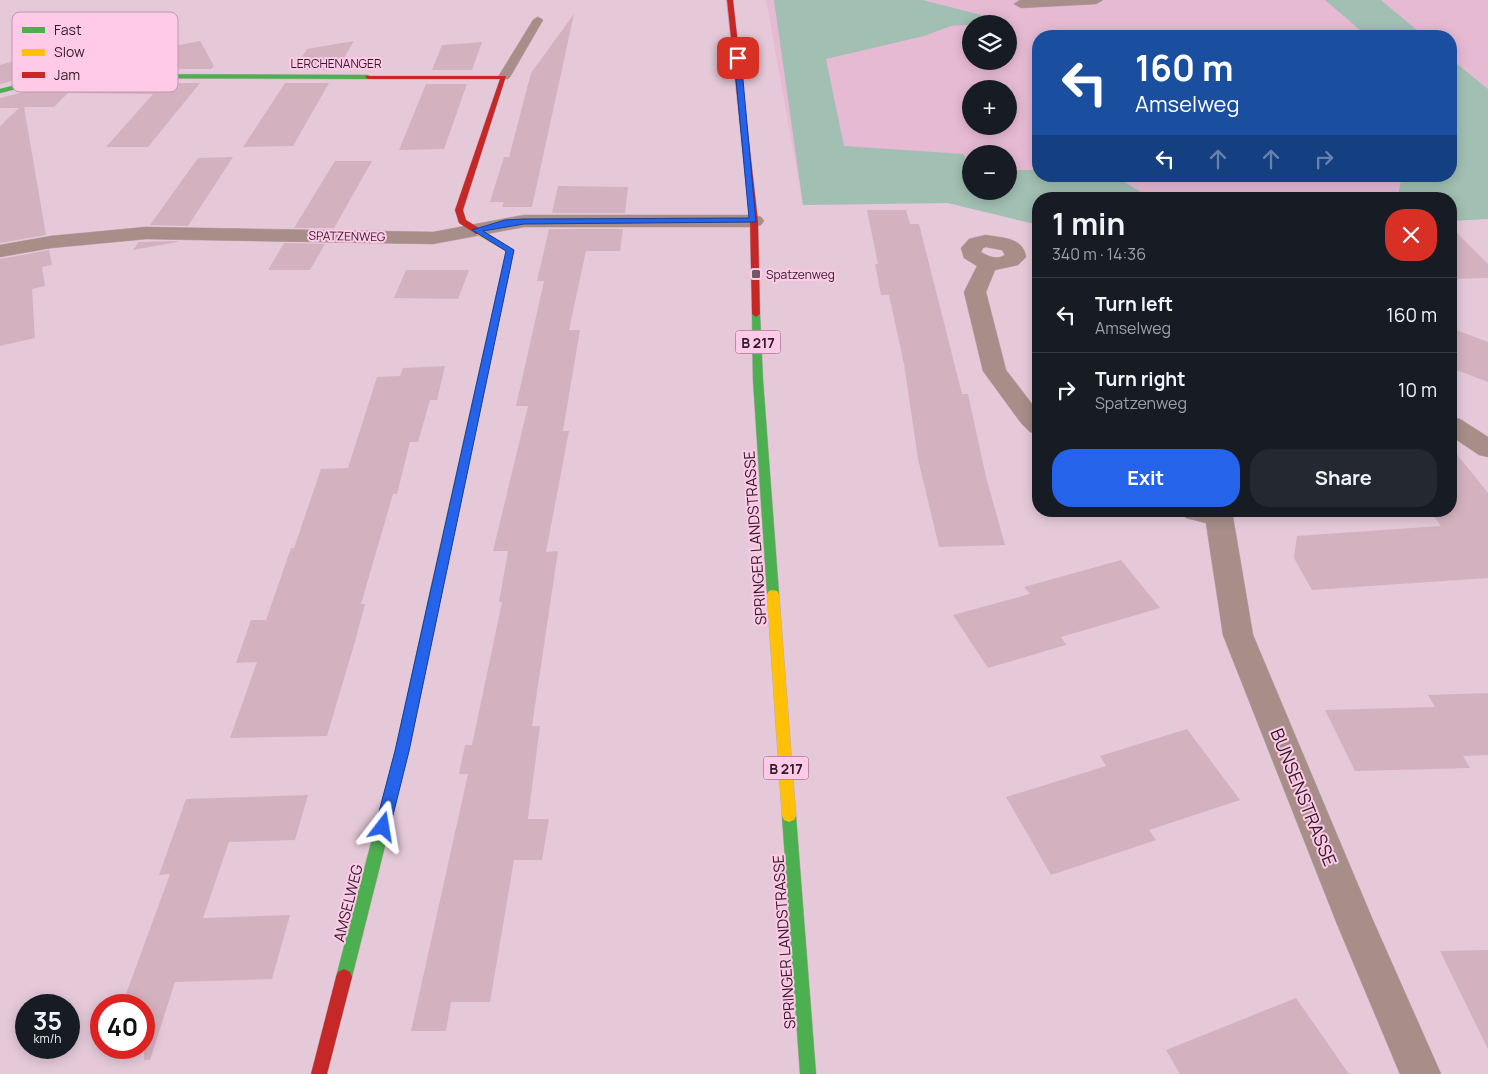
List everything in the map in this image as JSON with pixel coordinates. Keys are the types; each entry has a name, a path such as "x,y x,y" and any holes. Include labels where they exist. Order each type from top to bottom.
{"street":[{"name":"SPRINGER LANDSTRASSE","path":"730,0 754,220 758,380 808,1074"},
{"path":"1021,4 1096,0"},
{"name":"LERCHENANGER","path":"178,76 504,77"},
{"path":"476,230 462,221 459,210 504,77"},
{"name":"SPATZENWEG","path":"0,251 51,242 146,233 433,238 505,223 524,221 754,220"},
{"name":"AMSELWEG","path":"319,1074 402,751 510,250 476,230"},
{"path":"988,264 975,292 995,371 1032,420"},
{"path":"1457,428 1488,448"},
{"name":"BUNSENSTRASSE","path":"1212,517 1238,635 1356,924 1421,1074"}],"lane":[{"path":"504,77 538,20"}],"shaded area":[{"path":"766,0 1325,0 1360,30 1032,30 1032,182 1401,182 1399,192 1032,192 1032,223 948,203 803,205"},
{"path":"1381,0 1488,0 1488,89 1457,64 1457,30 1417,30"}],"green space":[{"path":"774,0 923,0 981,15 962,15 962,25 951,26 924,36 826,59 844,146 962,154 962,200 1017,200 1017,170 1032,170 1032,182 1125,182 1141,192 1032,192 1032,223 948,203 803,205"},
{"path":"1325,0 1381,0 1417,30 1360,30"},
{"path":"1457,64 1488,89 1488,219 1457,221 1457,192 1399,192 1401,182 1457,182"}],"building":[{"path":"574,14 532,207 502,207 504,202 490,202 504,157 509,157 531,73"},
{"path":"200,41 214,66 211,69 178,69 178,45"},
{"path":"354,41 337,70 294,70 307,49"},
{"path":"482,42 472,70 432,70 442,45"},
{"path":"12,62 12,81 0,84 0,65"},
{"path":"178,83 200,83 148,147 106,147 153,94 68,93 54,107 24,107 46,235 0,243 0,126 19,108 0,108 0,98 24,92 178,92"},
{"path":"285,83 329,83 293,146 243,147"},
{"path":"426,84 467,84 444,149 399,150"},
{"path":"233,157 188,226 150,225 198,158"},
{"path":"335,161 372,161 334,228 294,228"},
{"path":"558,186 628,187 625,213 552,213"},
{"path":"867,210 906,210 910,224 919,224 962,394 968,394 986,477 1005,545 939,547 918,459 904,364 889,295 881,295 875,264 878,264"},
{"path":"549,229 623,229 620,251 586,251 569,330 580,330 563,431 569,431 546,552 558,551 532,726 540,726 528,819 549,819 542,860 514,860 490,1002 451,1002 446,1031 411,1031 468,774 459,774 465,745 472,745 502,602 499,602 508,551 493,551 528,406 516,406 544,281 537,281"},
{"path":"1457,233 1488,264 1488,278 1457,279"},
{"path":"139,242 177,242 133,250"},
{"path":"284,243 325,244 310,270 268,270"},
{"path":"49,250 52,265 42,267 45,286 32,289 35,338 0,346 0,259"},
{"path":"406,270 469,270 458,299 394,298"},
{"path":"1457,330 1488,342 1488,382 1457,370"},
{"path":"445,366 437,400 430,400 418,442 410,442 397,494 393,494 361,604 365,604 356,638 327,736 230,738 257,662 236,663 251,620 266,620 291,548 294,548 321,469 348,468 377,377 400,376 403,368"},
{"path":"1457,454 1488,493 1488,578 1312,590 1294,558 1297,536 1441,526 1434,517 1457,517"},
{"path":"1121,560 1160,608 1061,637 1066,645 988,668 953,615 1030,594 1024,587"},
{"path":"1488,693 1488,755 1463,756 1470,768 1355,771 1325,710 1435,707 1428,695"},
{"path":"1187,729 1240,800 1149,830 1156,840 1051,875 1006,797 1106,766 1100,756"},
{"path":"308,795 295,840 229,842 203,918 290,915 272,979 175,982 155,1044 155,994 126,994 170,874 159,875 186,799"},
{"path":"1488,950 1488,1049 1440,951"},
{"path":"1296,998 1349,1074 1180,1074 1166,1050"}],"traffic: fast":[{"path":"178,76 368,77"},
{"path":"0,91 12,88"},
{"path":"756,314 758,380 773,594"},
{"path":"344,977 402,751 438,582"},
{"path":"789,816 808,1074"}],"traffic: slow":[{"path":"438,582 510,250 479,232"},
{"path":"773,594 789,816"}],"traffic: jam":[{"path":"730,0 754,221 756,314"},
{"path":"368,77 504,77 459,210 462,221 479,232"},
{"path":"319,1074 344,977"}],"place":[{"name":"Spatzenweg","path":"756,274"}],"route":[{"path":"383,827 402,751 510,250 476,230 505,223 524,221 754,220 738,58"}]}
